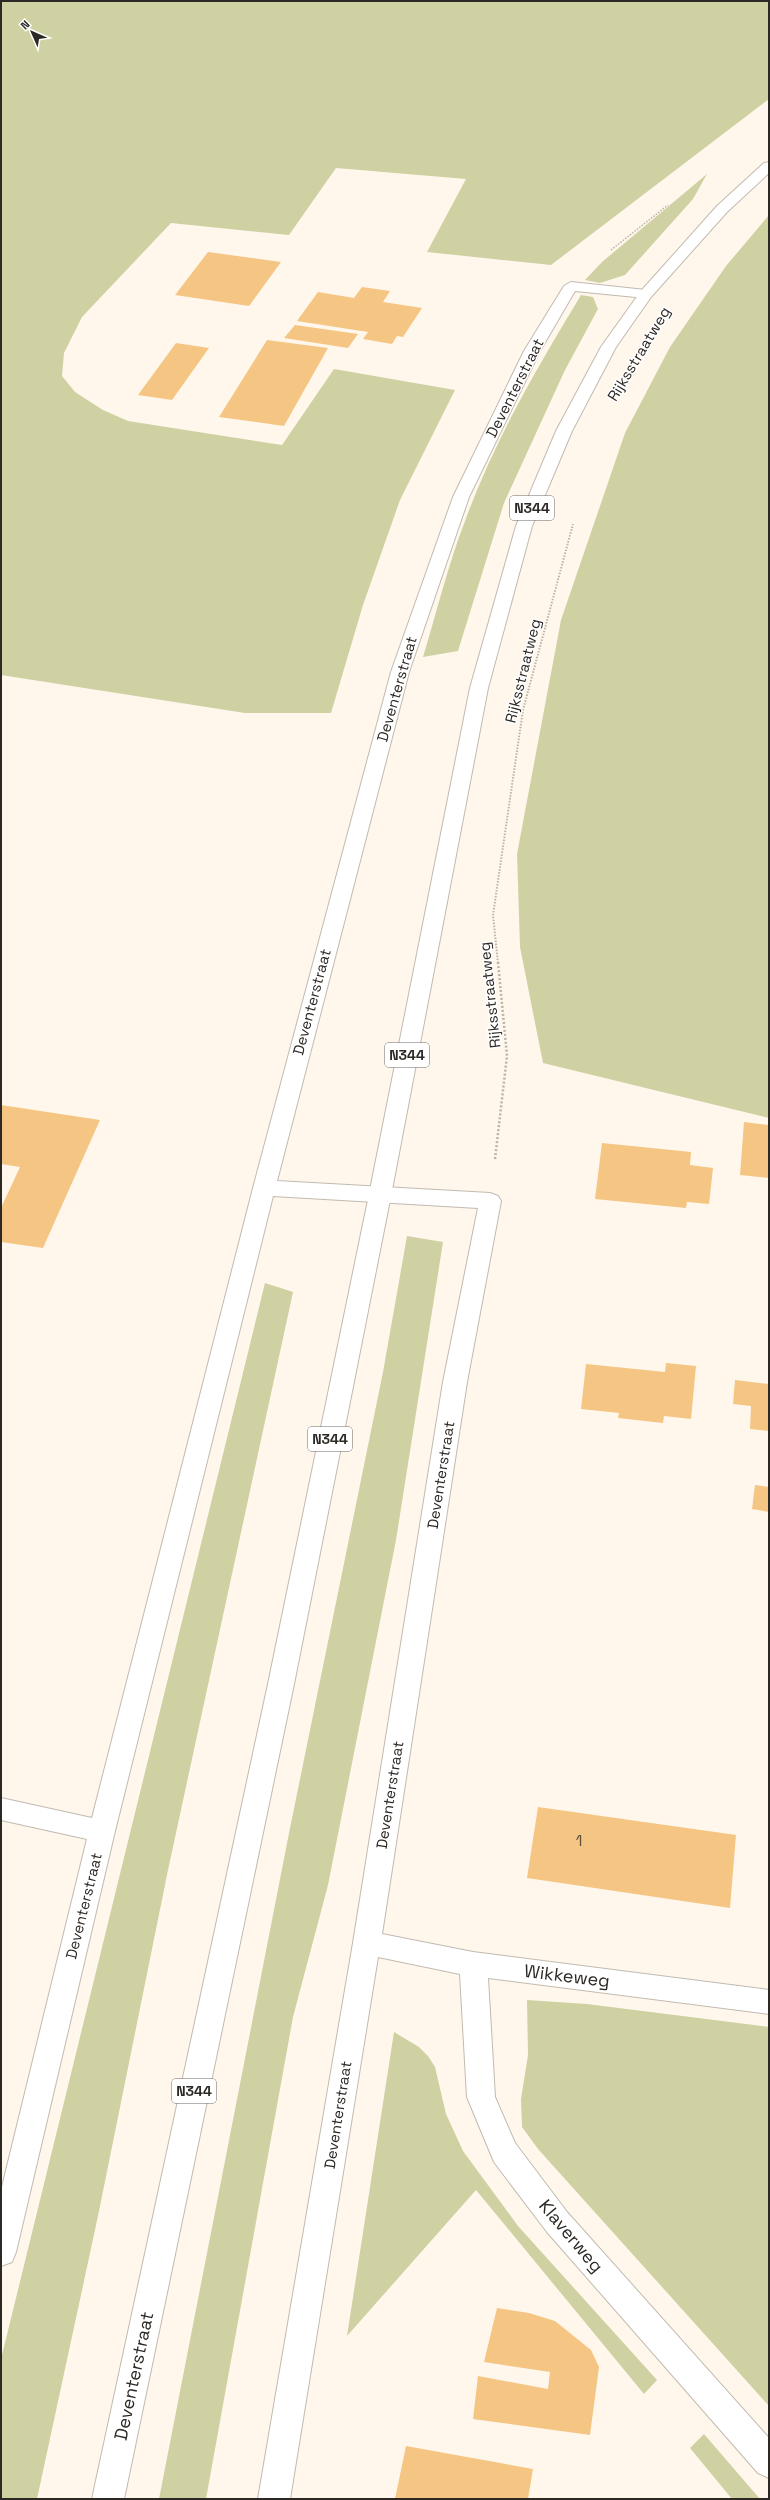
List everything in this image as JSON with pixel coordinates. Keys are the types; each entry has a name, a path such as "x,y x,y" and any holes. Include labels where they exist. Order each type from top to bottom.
{"street":[{"name":"Deventerstraat","path":"108,2499 279,1691 380,1195 479,688 524,526 564,431 609,347 646,294 722,209 769,166"},
{"name":"Deventerstraat","path":"1,2252 102,1831 264,1188 400,672 461,497 532,351 571,286 646,294"},
{"path":"264,1188 490,1201"},
{"name":"Deventerstraat","path":"274,2499 367,1943 455,1382 490,1201"},
{"path":"1,1809 102,1831"},
{"name":"Wikkeweg","path":"367,1943 473,1964 769,2002"},
{"name":"Klaverweg","path":"473,1964 481,2097 504,2152 557,2222 769,2462"}],"path":[{"name":"Rijksstraatweg","path":"490,1201 507,1056 493,915 523,710 576,517"}],"green space":[{"path":"1,1 769,1 769,99 551,265 427,252 466,179 336,168 289,235 171,223 82,317 64,353 62,376 75,392 103,410 128,421 282,445 334,369 455,390 400,500 363,605 331,713 245,713 1,675"},
{"path":"707,174 693,199 625,275 600,283 585,280 602,262"},
{"path":"769,215 769,1118 543,1063 520,947 517,854 561,620 625,433 670,347 726,266"},
{"path":"581,295 593,297 598,309 565,370 504,503 458,651 423,657 459,538 489,462 517,405"},
{"path":"407,1236 443,1242 396,1540 328,1885 293,2017 206,2499 159,2499 289,1833 383,1372"},
{"path":"265,1283 293,1292 168,1870 98,2216 37,2499 1,2499 1,2359"},
{"path":"527,2000 587,2004 769,2027 769,2406 538,2149 522,2127 521,2099 528,2055"},
{"path":"394,2032 419,2047 428,2056 435,2067 446,2114 463,2151 518,2226 657,2380 644,2394 476,2190 347,2336"},
{"path":"704,2434 760,2499 732,2499 690,2448"}],"building":[{"path":"208,252 281,262 249,306 175,295"},
{"path":"362,287 390,291 383,302 422,308 403,337 397,336 392,344 363,339 368,332 297,321 318,292 354,298"},
{"path":"295,325 358,334 348,348 284,338"},
{"path":"267,340 328,348 284,426 219,417"},
{"path":"176,343 209,348 172,400 138,395"},
{"path":"1,1105 100,1120 43,1248 1,1242 1,1208 20,1167 1,1164"},
{"path":"744,1122 769,1125 769,1178 740,1175"},
{"path":"602,1143 691,1152 690,1165 713,1168 709,1204 687,1202 686,1208 595,1199"},
{"path":"666,1363 696,1366 691,1419 664,1416 663,1423 618,1418 619,1413 581,1409 586,1364 665,1372"},
{"path":"735,1380 769,1384 769,1431 750,1429 751,1406 733,1404"},
{"path":"755,1485 769,1487 769,1512 752,1509"},
{"path":"538,1807 736,1835 730,1908 527,1878"},
{"path":"497,2308 529,2313 555,2321 591,2350 599,2367 590,2435 473,2419 478,2376 548,2389 550,2372 484,2362"},
{"path":"406,2446 533,2469 528,2499 395,2499"}]}
